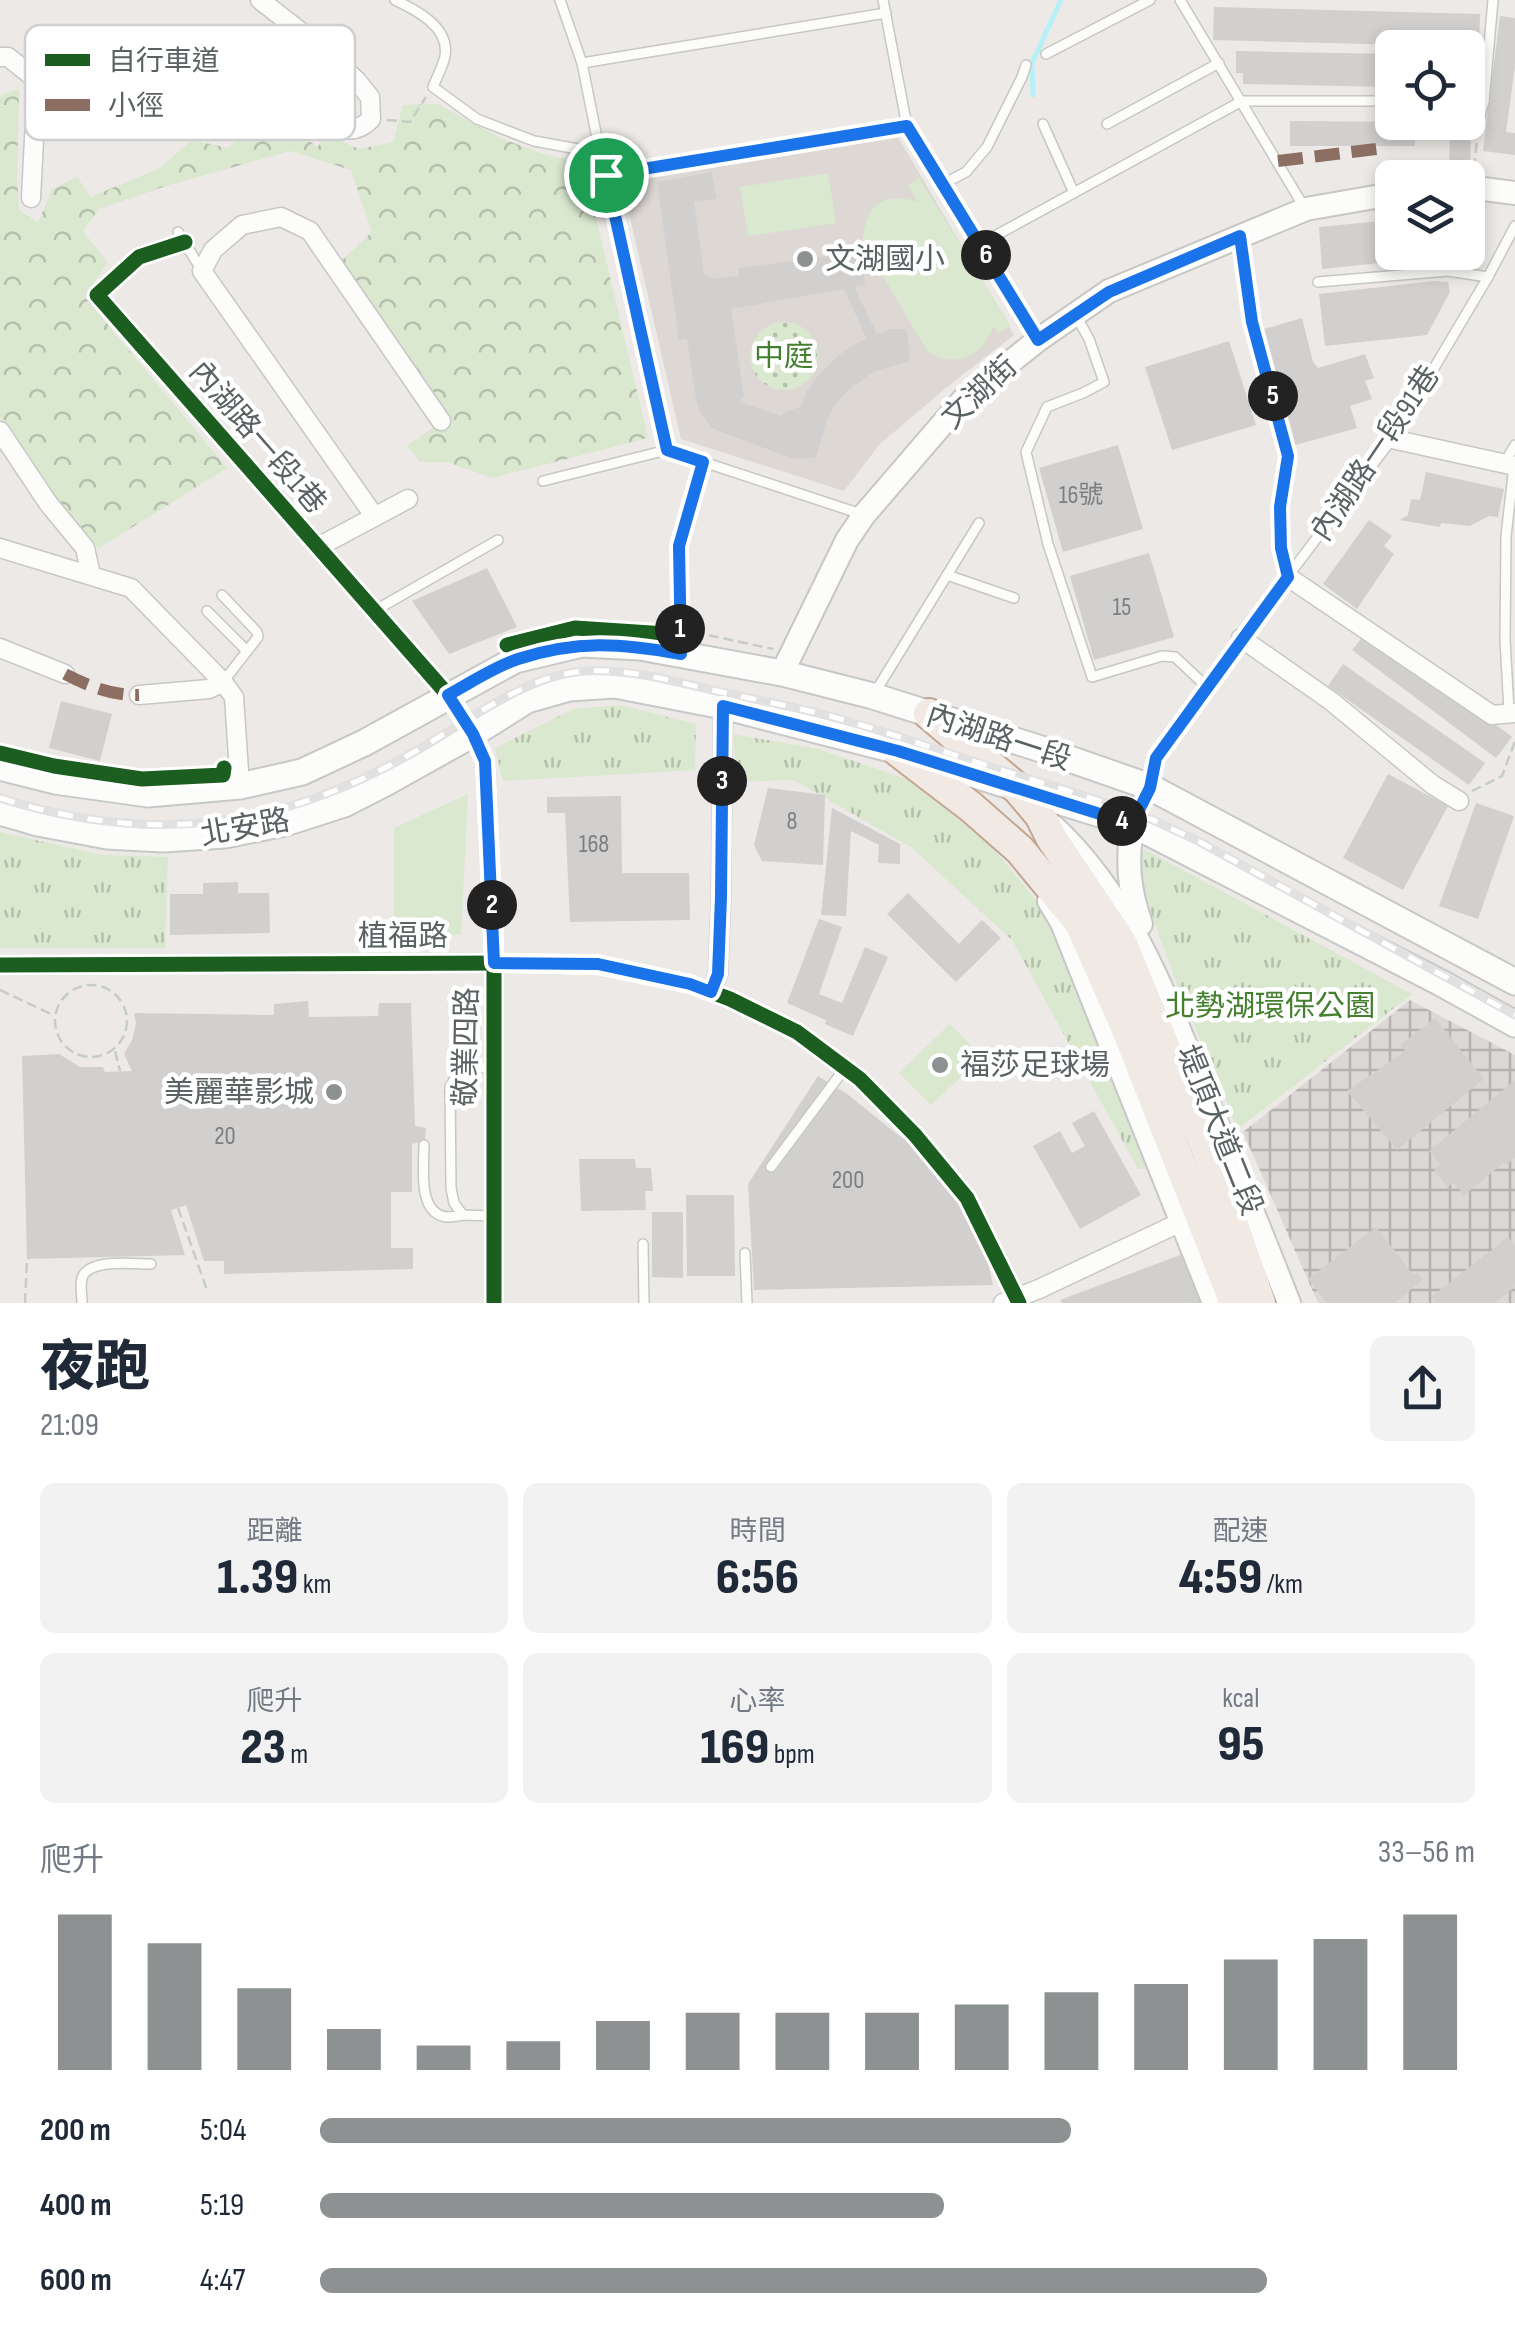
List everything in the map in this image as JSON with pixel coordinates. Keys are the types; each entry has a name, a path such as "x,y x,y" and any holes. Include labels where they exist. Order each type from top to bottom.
{"highway":[{"name":"堤頂大道二段","path":"929,714 1018,789 1040,814 1052,839 1121,942 1207,1150 1260,1303"},
{"name":"堤頂大道二段","path":"898,751 1020,850 1080,923 1126,1027 1235,1303"}],"main road":[{"name":"內湖路一段","path":"448,695 515,660 582,644 640,647 680,642 777,664 1150,788 1515,982"},
{"name":"內湖路一段","path":"473,734 528,700 569,688 615,685 723,706 898,751 1132,824 1515,1024"},
{"name":"北安路","path":"0,767 55,781 148,794 240,786 302,772 364,744 448,695"},
{"name":"北安路","path":"0,812 107,836 163,839 225,834 285,823 344,804 473,734"}],"street":[{"path":"260,0 292,25"},
{"path":"0,57 8,58 25,71"},
{"path":"355,79 370,97 370,119 355,127"},
{"path":"31,198 34,140"},
{"path":"1485,188 1515,192"},
{"name":"文湖街","path":"777,664 864,515 962,400 1038,340 1109,292 1240,236 1306,209 1375,197"},
{"path":"375,517 202,271 213,250 242,224 281,217 310,231 441,420"},
{"name":"內湖路一段1巷","path":"182,237 139,257 97,295 448,695"},
{"path":"0,432 48,503 86,548 91,574"},
{"path":"1392,440 1511,465"},
{"path":"318,547 408,499"},
{"path":"0,548 131,588 224,682 234,697 240,786"},
{"path":"1288,577 1492,715 1512,712"},
{"path":"1242,638 1332,701 1433,785 1459,800"},
{"path":"0,648 65,674"},
{"path":"140,696 210,689 224,682"},
{"name":"敬業四路","path":"448,695 485,761 494,963 494,1303"},
{"path":"711,992 718,974 723,706"},
{"name":"堤頂大道二段","path":"1040,814 1076,848 1127,917 1176,1022 1290,1303"},
{"path":"1132,824 1128,853 1131,894 1176,1022"},
{"name":"堤頂大道二段","path":"1020,850 1062,923 1214,1303"},
{"name":"植福路","path":"0,964 598,964 690,984 797,1032 860,1079 914,1134 966,1198 1013,1301"},
{"path":"1013,1301 1181,1222"}],"lane":[{"path":"395,0 429,20 440,33 446,53 433,87 477,119 534,140 600,153"},
{"path":"560,0 582,63 667,450"},
{"path":"883,0 907,126 1038,340"},
{"path":"1046,54 1150,0"},
{"path":"1180,0 1306,209"},
{"path":"1485,91 1494,0"},
{"path":"582,63 886,12"},
{"path":"1108,124 1219,63"},
{"path":"943,184 966,172 986,147 1026,65"},
{"path":"980,244 1242,100 1375,101"},
{"path":"1043,124 1074,193"},
{"path":"606,175 907,126"},
{"name":"內湖路一段91巷","path":"1132,824 1150,788 1156,758 1392,440 1515,226"},
{"path":"1240,236 1252,322 1288,456 1280,507 1281,548 1288,577"},
{"path":"182,237 202,271"},
{"path":"1318,282 1448,270 1488,277"},
{"path":"1075,314 1089,339 1104,382 1047,407 1026,452 1048,544 1092,677 1162,656 1175,657 1207,687"},
{"path":"1512,712 1505,640 1506,536 1515,445"},
{"path":"544,481 667,450 864,515"},
{"path":"680,642 679,546 703,462"},
{"path":"872,696 979,523"},
{"path":"374,611 498,540"},
{"path":"947,575 1014,598"},
{"path":"222,595 258,637 224,682"},
{"path":"207,611 247,651"},
{"path":"463,1215 451,1188 450,1087 456,1074 471,1067 492,1068"},
{"path":"771,1167 846,1068"},
{"path":"424,1145 425,1197 430,1209 444,1217 494,1216"},
{"path":"644,1244 644,1303"},
{"path":"746,1253 747,1303"},
{"path":"82,1303 82,1278 88,1268 98,1264 151,1264"}],"path":[{"path":"370,119 410,122 433,87"},
{"path":"508,644 575,628 680,642 777,664"},
{"path":"1459,800 1502,776 1515,741"},
{"path":"97,984 124,1004 128,1028 115,1050 92,1058 68,1050 60,1041 55,1016 59,1004 75,989 97,984"},
{"path":"0,990 55,1016"},
{"path":"115,1050 120,1071"},
{"path":"178,1208 207,1290"},
{"path":"25,1303 27,1259"}],"shaded area":[{"name":"文湖國小","path":"898,137 1014,335 879,445 844,491 681,439 622,183"},
{"path":"1410,1000 1515,1055 1515,1303 1318,1303 1243,1132"}],"green space":[{"path":"19,89 19,210 38,223 52,189 77,177 91,197 160,168 192,140 228,148 238,140 307,140 318,147 321,140 339,140 359,149 393,142 403,105 438,104 500,138 583,163 648,438 492,478 448,462 421,462 407,446 445,419 339,263 372,232 351,170 291,151 99,209 83,231 108,263 84,296 227,468 99,548 64,518 0,417 0,95"},
{"path":"828,173 836,223 748,236 740,187"},
{"path":"919,178 1011,326 999,333 993,326 976,352 958,359 937,357 927,351 863,242 867,219 878,204 895,198 918,202 908,186"},
{"name":"中庭","path":"784,322 808,332 818,356 808,380 784,390 760,380 750,356 760,332"},
{"path":"620,705 696,724 695,770 503,781 495,748 573,709"},
{"path":"733,734 818,749 910,780 992,847 1046,912 1152,1169 1138,1169 1012,940 911,847 793,780 737,782"},
{"path":"468,794 461,934 394,946 394,828"},
{"path":"0,832 102,855 168,857 165,948 0,948"},
{"name":"北勢湖環保公園","path":"1146,850 1412,994 1238,1129 1177,985 1134,864 1136,851"},
{"name":"福莎足球場","path":"950,1024 982,1057 931,1105 899,1073"}],"building":[{"path":"1214,7 1480,14 1480,30 1375,30 1375,44 1213,40"},
{"path":"1500,16 1515,18 1515,66 1506,132 1515,133 1515,155 1483,151"},
{"path":"1236,51 1375,54 1375,87 1243,84 1243,73 1236,73"},
{"path":"1290,121 1375,122 1375,140 1415,140 1415,146 1290,146"},
{"path":"1450,140 1471,140 1470,160 1449,160"},
{"path":"711,172 717,199 694,202 704,273 709,277 739,276 738,268 862,252 865,285 854,287 877,334 907,329 910,361 875,371 848,390 827,419 816,458 794,459 721,432 711,427 700,412 687,339 679,340 657,182","holes":["844,289 866,338 845,350 818,375 800,407 781,416 740,402 744,396 731,309"]},
{"path":"1375,222 1375,264 1322,269 1319,227"},
{"path":"1448,282 1450,292 1427,335 1325,346 1319,294"},
{"path":"1302,318 1318,368 1365,354 1374,378 1365,381 1372,399 1350,406 1357,428 1292,446 1279,402 1292,398 1284,373 1271,376 1258,331"},
{"path":"1229,341 1256,425 1172,450 1145,367"},
{"path":"1118,445 1143,529 1063,552 1039,468"},
{"path":"1426,472 1504,489 1498,517 1489,516 1470,526 1441,523 1440,527 1400,520 1408,515 1411,499 1420,500"},
{"path":"1369,520 1392,536 1384,546 1394,554 1357,609 1323,584"},
{"path":"1149,553 1174,637 1094,660 1070,576"},
{"path":"487,568 517,627 449,654 412,601"},
{"path":"1369,629 1512,737 1496,758 1352,650"},
{"path":"1343,664 1485,763 1469,785 1328,686"},
{"path":"61,701 112,714 100,761 49,748"},
{"path":"1388,774 1448,806 1403,890 1343,858"},
{"path":"768,788 825,795 823,865 762,861 754,845"},
{"path":"621,796 622,873 689,873 690,920 570,922 565,813 547,813 547,797"},
{"path":"1476,803 1514,816 1478,919 1439,906"},
{"path":"832,808 900,844 900,864 878,863 879,845 851,831 846,916 821,915"},
{"path":"238,882 238,893 269,893 270,933 170,935 170,894 203,894 203,883"},
{"path":"908,893 959,944 982,920 1001,938 956,982 887,914"},
{"path":"819,919 842,927 819,994 842,1003 865,947 888,957 853,1036 787,1003"},
{"path":"308,1001 309,1017 378,1016 379,1003 411,1003 415,1126 426,1128 425,1141 412,1144 412,1192 391,1192 391,1248 413,1248 413,1269 224,1274 224,1261 204,1261 186,1205 171,1210 185,1255 27,1259 22,1056 59,1054 80,1067 103,1067 105,1072 132,1071 124,1054 136,1024 134,1013 274,1015 274,1004"},
{"path":"1435,1018 1484,1079 1397,1150 1347,1091 1405,1051 1400,1045"},
{"path":"818,1076 847,1094 942,1175 966,1205 984,1246 993,1285 754,1290 748,1184"},
{"path":"1515,1080 1515,1158 1464,1195 1453,1182 1448,1187 1435,1172 1440,1164 1429,1151"},
{"path":"1094,1111 1141,1195 1080,1229 1033,1146 1060,1131 1072,1153 1085,1146 1072,1123"},
{"path":"579,1159 635,1159 636,1168 651,1168 653,1191 645,1191 646,1210 581,1211"},
{"path":"686,1195 734,1195 735,1276 687,1276"},
{"path":"652,1212 683,1212 683,1278 652,1277"},
{"path":"1376,1227 1412,1273 1417,1272 1423,1279 1395,1303 1327,1303 1308,1279"},
{"path":"1508,1237 1515,1246 1515,1287 1495,1303 1436,1303 1431,1297"},
{"path":"1183,1254 1202,1303 1060,1300"}],"waterway":[{"path":"1033,95 1032,63 1061,0"}],"railway":[{"path":"0,798 56,813 164,825 267,812 319,797 370,775 536,683 576,672 632,673 844,720 1153,820 1515,1015"}],"marked path":[{"path":"1278,161 1384,148"},
{"path":"65,674 101,689 139,695"}],"cycle path":[{"path":"185,242 139,257 97,295 448,695 485,761 494,941 494,1303"},
{"path":"507,645 575,628 666,634"},
{"path":"0,753 54,766 142,779 223,775 224,768"},
{"path":"0,965 598,965 690,984 797,1032 860,1079 915,1135 967,1198 1019,1303"}],"place":[{"name":"文湖國小","path":"805,259"},
{"name":"福莎足球場","path":"940,1065"},
{"name":"美麗華影城","path":"334,1092"}],"route":[{"path":"907,126 1038,340 1109,292 1240,236 1252,322 1288,456 1280,507 1281,548 1288,577 1156,758 1150,788 1132,824 898,751 723,706 718,974 711,992 598,964 494,963 485,761 448,695 515,660 582,644 681,654 679,546 703,462 667,450 606,175 907,126"}]}
